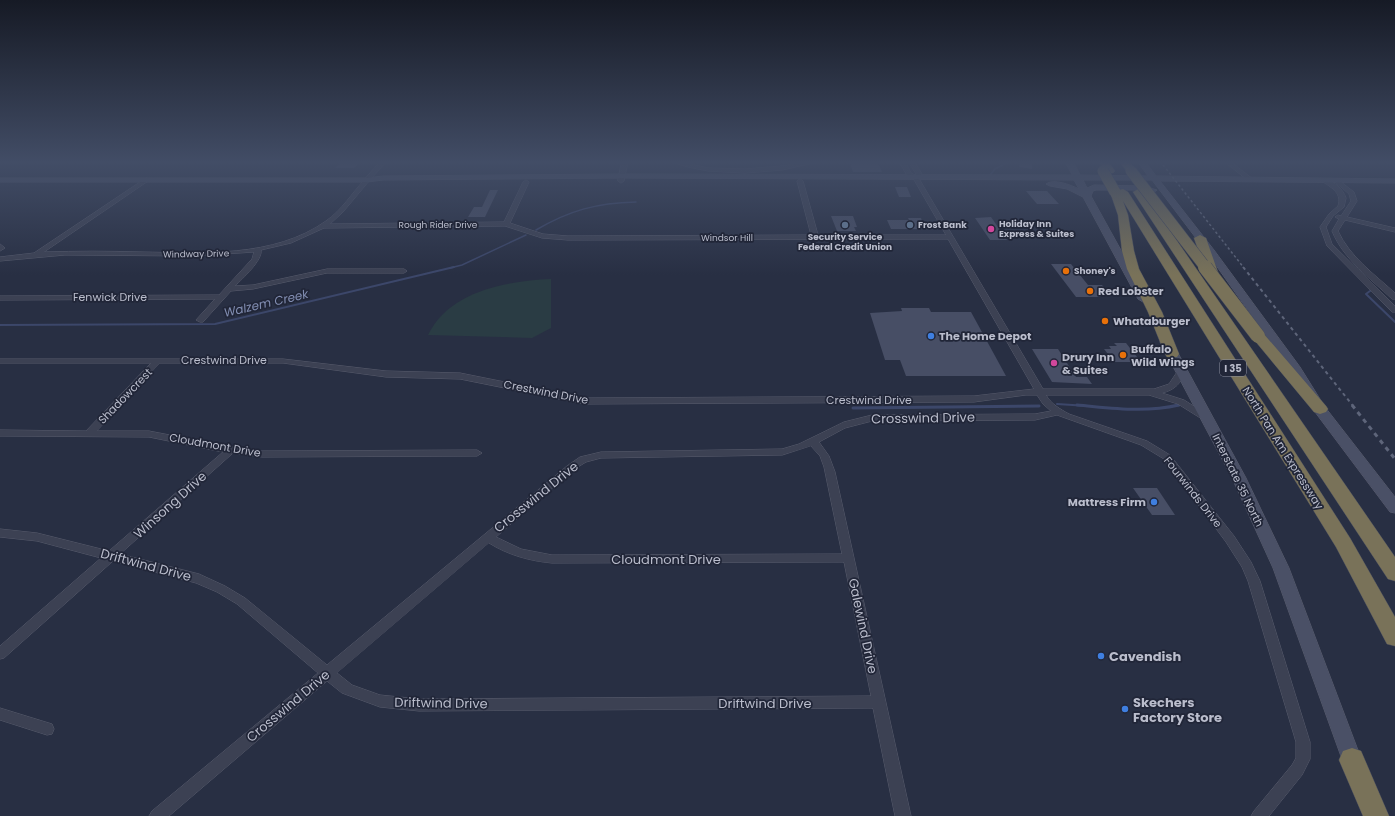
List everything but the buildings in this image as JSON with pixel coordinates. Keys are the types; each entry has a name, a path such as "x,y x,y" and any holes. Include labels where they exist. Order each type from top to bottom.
{"highway":[{"path":"1120,199 1128,251 1133,269 1155,312 1172,354"},
{"name":"North Pan Am Expressway","path":"1124,199 1343,543 1395,637"},
{"name":"North Pan Am Expressway","path":"1143,199 1395,573"},
{"path":"1150,199 1286,372 1320,409"},
{"path":"1200,238 1225,306 1253,352 1274,392"},
{"path":"1352,760 1376,816"}],"main road":[{"name":"Interstate 35 North","path":"1089,199 1239,478 1281,568 1352,760 1368,816"},
{"path":"1170,199 1200,238 1296,370 1320,409 1395,508"}],"street":[{"path":"36,255 118,199"},
{"name":"Windway Drive","path":"0,259 36,255 220,254 257,249 291,240 324,226 350,199"},
{"path":"506,224 518,199"},
{"path":"805,199 815,238"},
{"name":"Fourwinds Drive","path":"928,199 1046,402 1058,412 1144,443 1167,456 1230,539 1247,565 1270,629 1303,742 1303,759 1297,770 1259,816"},
{"path":"1343,199 1340,209 1331,215 1323,227 1329,245 1395,310"},
{"path":"1354,199 1353,203 1335,231 1337,237 1350,255 1395,297"},
{"path":"1331,215 1395,230"},
{"name":"Windsor Hill","path":"506,224 554,238 950,237"},
{"name":"Rough Rider Drive","path":"324,226 506,224"},
{"path":"200,320 255,260 258,254 257,249"},
{"path":"228,289 253,287 327,271 404,271"},
{"name":"Fenwick Drive","path":"0,298 220,297"},
{"name":"Shadowcrest","path":"90,432 159,360"},
{"name":"Crestwind Drive","path":"0,361 283,361 386,374 452,375 584,401 974,399 1017,393 1040,392 1140,392 1168,389 1178,380 1182,371"},
{"name":"Crestwind Drive","path":"1140,392 1177,400 1193,407 1208,419"},
{"name":"Crosswind Drive","path":"157,816 570,468 583,459 601,455 782,452 794,450 813,442 834,429 854,421 872,418 1036,417 1058,412"},
{"name":"Cloudmont Drive","path":"0,433 90,432 149,434 231,450 262,454 477,453"},
{"name":"Galewind Drive","path":"813,442 822,448 826,455 903,816"},
{"name":"Winsong Drive","path":"0,654 231,450"},
{"name":"Driftwind Drive","path":"0,532 37,537 181,573 221,589 241,601 347,689 380,701 399,704 879,702"},
{"name":"Cloudmont Drive","path":"488,537 501,546 519,554 552,559 849,558"},
{"path":"0,714 47,729"}],"shaded area":[{"path":"551,279 551,328 532,338 428,335 438,320 450,308 465,298 481,291 516,282"}],"waterway":[{"name":"Walzem Creek","path":"536,230 560,217 584,209 609,204 636,202"},
{"name":"Walzem Creek","path":"454,267 462,265 526,235"},
{"name":"Walzem Creek","path":"0,325 215,324 454,267"},
{"name":"Walzem Creek","path":"450,268 454,267"},
{"path":"1370,291 1366,294 1395,322"},
{"path":"1057,404 1088,406"},
{"path":"1077,405 1141,409 1153,409 1179,405 1175,406"},
{"path":"853,408 1039,406"}],"railway":[{"path":"1190,199 1244,268"},
{"path":"1243,267 1353,406"},
{"path":"1352,405 1395,459"}],"place":[{"name":"Security Service Federal Credit Union","path":"845,225"},
{"name":"Frost Bank","path":"910,225"},
{"name":"Holiday Inn Express & Suites","path":"991,229"},
{"name":"Shoney's","path":"1066,271"},
{"name":"Red Lobster","path":"1090,291"},
{"name":"Whataburger","path":"1105,321"},
{"name":"The Home Depot","path":"931,336"},
{"name":"Buffalo Wild Wings","path":"1123,355"},
{"name":"Drury Inn & Suites","path":"1054,363"},
{"name":"Mattress Firm","path":"1154,502"},
{"name":"Cavendish","path":"1101,656"},
{"name":"Skechers Factory Store","path":"1125,709"}]}
